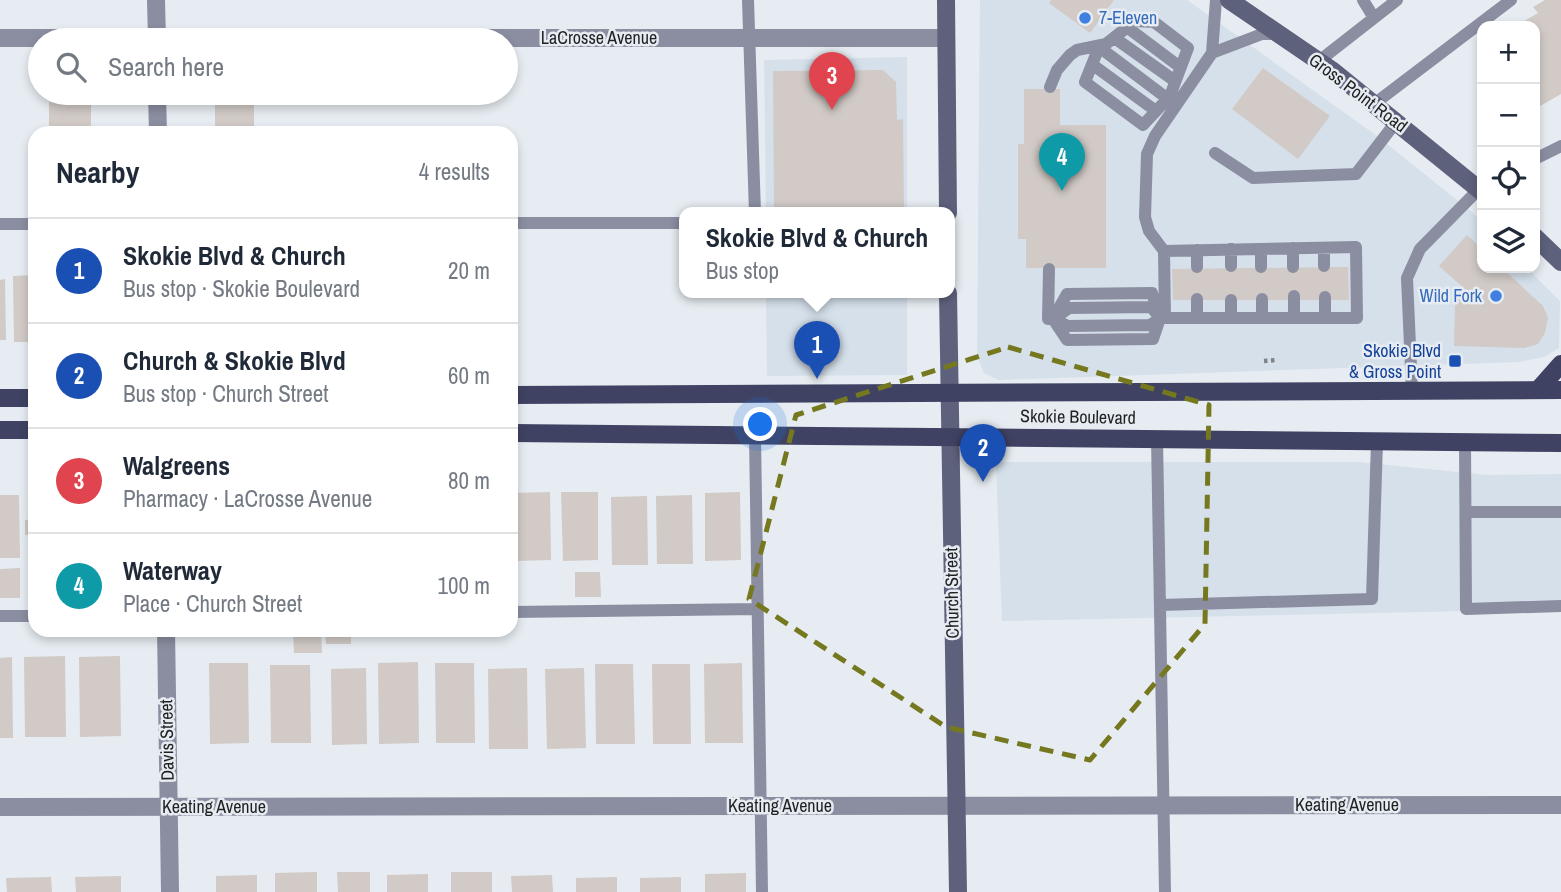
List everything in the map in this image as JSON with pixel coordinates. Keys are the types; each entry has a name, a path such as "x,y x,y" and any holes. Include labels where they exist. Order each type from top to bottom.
{"main road":[{"path":"1538,390 1561,364"},
{"name":"Skokie Boulevard","path":"518,395 1561,390"},
{"path":"0,398 28,398"},
{"path":"0,430 28,430"},
{"name":"Skokie Boulevard","path":"518,433 949,435 1561,443"}],"street":[{"path":"156,0 157,28"},
{"path":"943,207 946,0"},
{"name":"Gross Point Road","path":"1229,0 1318,61 1477,186"},
{"name":"LaCrosse Avenue","path":"0,38 28,38"},
{"name":"LaCrosse Avenue","path":"518,38 947,38"},
{"path":"158,105 158,126"},
{"path":"1540,242 1561,262"},
{"name":"Church Street","path":"945,298 958,892"},
{"name":"Davis Street","path":"166,637 170,892"},
{"name":"Keating Avenue","path":"0,807 1561,805"}],"lane":[{"path":"748,0 755,207"},
{"path":"1212,53 1216,0"},
{"path":"1363,0 1374,18"},
{"path":"1318,61 1397,0"},
{"path":"1374,104 1511,0"},
{"path":"1050,87 1057,70 1070,55 1077,50 1099,47 1116,39 1135,21 1154,22 1188,48 1175,81 1172,99 1147,154 1144,217 1149,231 1164,251 1163,318 1153,339 1067,340 1054,319"},
{"path":"1128,28 1180,67"},
{"path":"1099,47 1085,82 1143,125 1172,99 1212,53 1262,34 1278,34"},
{"path":"1116,39 1175,81"},
{"path":"1099,47 1172,99"},
{"path":"1093,65 1156,111"},
{"path":"1215,153 1252,178 1356,174 1396,121"},
{"path":"1540,156 1561,146"},
{"path":"1412,391 1407,278 1419,249 1477,193"},
{"path":"518,223 679,223"},
{"path":"0,225 28,224"},
{"path":"1163,318 1357,318 1356,247 1164,251"},
{"path":"1293,248 1293,267"},
{"path":"1324,248 1324,267"},
{"path":"1231,249 1231,265"},
{"path":"1261,249 1261,267"},
{"path":"1197,250 1197,267"},
{"path":"1049,269 1048,319 1054,319"},
{"path":"1054,319 1067,294 1152,293 1163,318"},
{"path":"1294,296 1294,318"},
{"path":"1325,297 1325,318"},
{"path":"1197,318 1198,299"},
{"path":"1262,299 1262,318"},
{"path":"1231,300 1231,318"},
{"path":"755,435 762,892"},
{"path":"1157,439 1165,892"},
{"path":"1160,606 1372,599 1377,442"},
{"path":"1465,442 1466,609 1561,606"},
{"path":"1465,512 1561,512"},
{"path":"518,612 758,609"},
{"path":"0,616 28,615"}],"path":[{"path":"1264,360 1276,360"}],"highlighted area":[{"path":"1008,347 1209,405 1205,624 1090,760 946,727 749,599 796,415"}],"shaded area":[{"path":"980,0 1187,0 1377,136 1473,213 1477,217 1477,273 1532,273 1560,301 1559,348 1544,357 1518,362 999,380 984,373 977,356"},
{"path":"907,57 907,207 766,207 764,60"},
{"path":"766,298 907,298 907,375 767,376"},
{"path":"996,462 1358,462 1487,475 1561,474 1561,609 1002,621"}],"building":[{"name":"7-Eleven","path":"1051,0 1114,0 1090,33 1049,3"},
{"path":"1545,0 1561,0 1561,94 1540,106 1540,21 1524,21 1538,13 1533,7"},
{"path":"1263,68 1330,116 1298,159 1232,109"},
{"path":"883,70 896,82 897,120 903,119 904,207 774,207 773,71"},
{"path":"1024,89 1060,89 1060,125 1106,125 1106,268 1026,268 1026,239 1018,239 1018,144 1024,144"},
{"path":"49,105 91,105 91,126 49,126"},
{"path":"215,105 254,105 254,126 215,126"},
{"name":"Wild Fork","path":"1467,235 1477,244 1477,273 1507,273 1543,306 1548,318 1545,333 1538,344 1524,348 1454,346 1455,303 1466,290 1439,266"},
{"path":"1348,267 1349,300 1173,300 1172,269"},
{"path":"28,275 28,342 14,342 13,276"},
{"path":"5,279 6,340 0,340 0,280"},
{"path":"550,492 551,560 518,561 518,493"},
{"path":"561,492 598,492 598,560 563,561"},
{"path":"740,492 741,560 705,561 705,493"},
{"path":"0,495 19,495 20,558 0,558"},
{"path":"692,495 693,564 657,564 656,496"},
{"path":"647,496 648,565 612,565 611,497"},
{"path":"25,520 28,520 28,535 25,535"},
{"path":"20,568 20,598 0,598 0,569"},
{"path":"575,572 600,572 601,597 575,597"},
{"path":"293,637 321,637 322,653 294,653"},
{"path":"326,637 351,637 351,644 326,644"},
{"path":"65,656 66,737 25,737 24,657"},
{"path":"120,656 121,736 80,737 79,657"},
{"path":"12,657 13,738 0,738 0,658"},
{"path":"418,662 419,743 379,744 378,663"},
{"path":"209,663 248,663 249,743 210,744"},
{"path":"435,663 474,663 475,743 436,743"},
{"path":"742,663 743,743 705,743 704,664"},
{"path":"595,664 633,664 635,744 596,744"},
{"path":"652,664 690,664 691,744 653,744"},
{"path":"270,665 310,665 311,743 271,743"},
{"path":"366,668 367,744 332,745 331,669"},
{"path":"527,668 528,749 489,749 488,669"},
{"path":"584,668 586,748 547,749 545,669"},
{"path":"317,872 317,892 275,892 275,873"},
{"path":"337,872 370,872 370,892 338,892"},
{"path":"451,872 492,872 492,892 451,892"},
{"path":"746,873 746,892 705,892 705,874"},
{"path":"428,874 428,892 387,892 387,875"},
{"path":"257,875 257,892 216,892 216,876"},
{"path":"552,875 553,892 512,892 511,876"},
{"path":"121,876 121,892 76,892 75,877"},
{"path":"51,877 52,892 7,892 6,878"},
{"path":"617,877 617,892 576,892 576,878"},
{"path":"681,877 681,892 640,892 640,878"}],"place":[{"name":"7-Eleven","path":"1085,18"},
{"name":"Walgreens","path":"832,110"},
{"name":"Waterway","path":"1062,191"},
{"name":"Wild Fork","path":"1496,296"},
{"name":"Skokie Blvd & Gross Point","path":"1455,361"},
{"name":"Skokie Blvd & Church","path":"817,379"},
{"name":"Church & Skokie Blvd","path":"983,482"}]}
